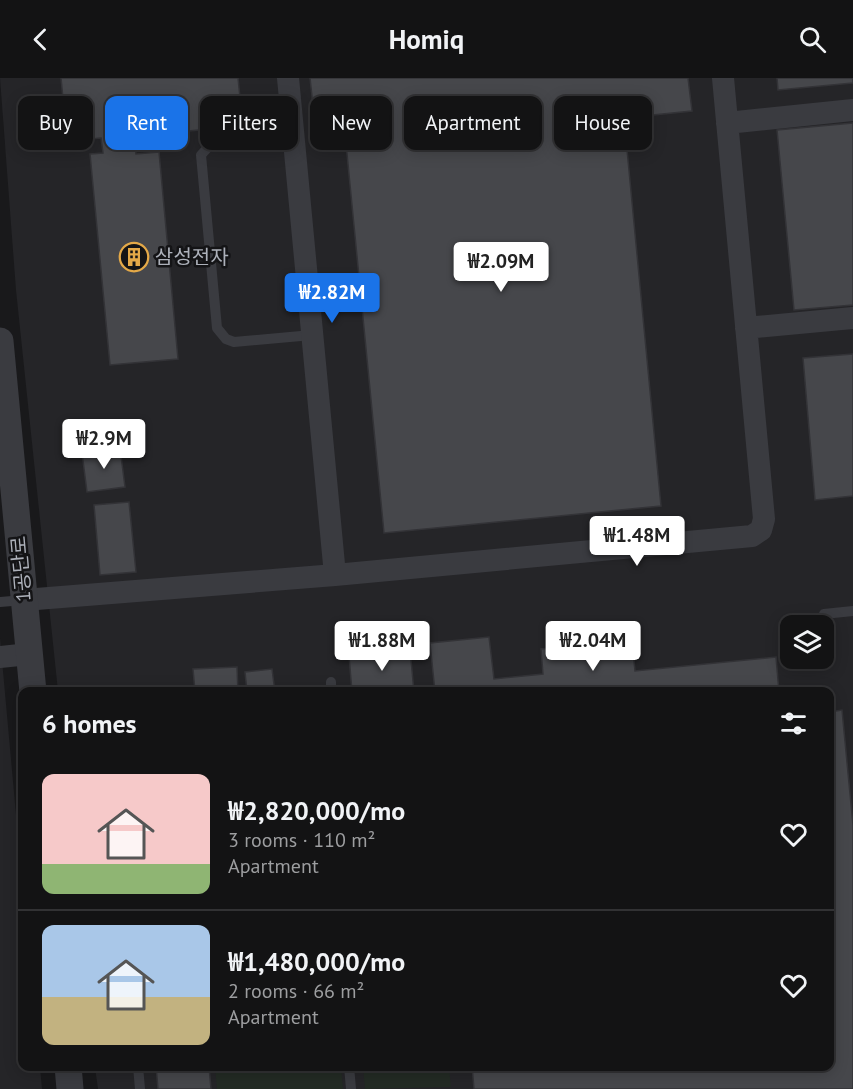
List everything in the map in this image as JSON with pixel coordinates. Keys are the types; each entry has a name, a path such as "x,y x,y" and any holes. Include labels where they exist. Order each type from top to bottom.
{"street":[{"path":"288,78 290,96"},
{"path":"12,601 752,536 761,530 764,519 723,78"},
{"path":"727,123 853,110"},
{"path":"294,150 335,574"},
{"path":"746,328 853,318"},
{"name":"1공단로","path":"0,341 12,601 29,654 32,687"},
{"path":"0,657 29,654"},
{"path":"68,1071 70,1089"}],"lane":[{"path":"206,150 201,155 217,328 226,339 234,342 312,335"},
{"path":"824,614 853,611"},
{"path":"138,1071 140,1089"},
{"path":"349,1071 351,1089"}],"shaded area":[{"path":"0,78 853,78 853,1089 98,1089 96,1071 834,1071 834,687 58,687 16,290"},
{"path":"0,638 18,837 18,1071 40,1071 42,1089 0,1089"},
{"path":"215,1071 341,1071 343,1089 217,1089"},
{"path":"363,1071 449,1071 451,1087 365,1089"}],"building":[{"name":"삼성전자","path":"61,78 238,78 240,96 200,96 200,130 188,131 188,96 105,96 105,150 136,150 136,154 159,152 178,359 110,365 90,154 103,153 101,138 93,139 93,96 63,96"},
{"path":"310,78 688,78 692,111 652,115 652,96 554,96 554,150 627,150 661,506 384,533 347,150 392,150 392,96 312,96"},
{"path":"777,78 853,78 853,83 778,90"},
{"path":"853,123 853,305 794,310 777,130"},
{"path":"853,354 853,496 815,500 803,358"},
{"path":"120,448 125,487 87,492 82,453"},
{"path":"129,502 136,572 100,575 94,505"},
{"path":"489,637 494,679 543,674 541,649 632,640 635,671 776,657 779,687 434,687 430,643"},
{"path":"410,649 414,687 352,687 349,656"},
{"path":"237,667 238,687 195,687 193,669"},
{"path":"272,669 274,687 246,687 245,672"},
{"path":"842,710 853,825 853,1089 474,1089 472,1071 834,1071 834,711"},
{"path":"156,1071 209,1071 211,1089 158,1089"}],"place":[{"name":"삼성전자","path":"134,257"}]}
